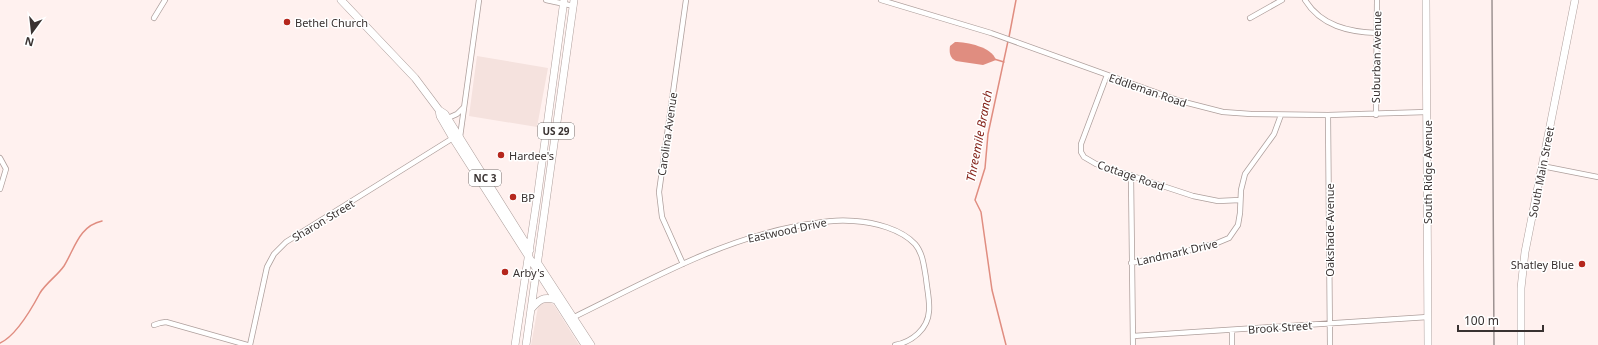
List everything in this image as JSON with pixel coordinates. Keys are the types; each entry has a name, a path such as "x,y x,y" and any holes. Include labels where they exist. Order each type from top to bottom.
{"main road":[{"name":"NC 3","path":"341,0 411,73 439,110 448,118 457,138 528,258 585,345"},
{"name":"South Ridge Avenue","path":"1426,0 1428,345"},
{"name":"South Main Street","path":"1521,345 1523,272 1527,244 1575,0"},
{"name":"US 29","path":"515,345 530,249 563,2"},
{"name":"US 29","path":"526,345 574,3"},
{"name":"NC 3","path":"439,110 440,116 457,138 591,345"},
{"path":"531,310 537,301 543,298 548,297 556,300"}],"street":[{"path":"154,18 165,0"},
{"path":"457,138 462,120 479,0"},
{"path":"546,0 574,3"},
{"name":"Carolina Avenue","path":"683,264 662,217 659,192 686,0"},
{"name":"Eddleman Road","path":"881,0 990,33 1107,76 1180,101 1212,110 1245,114 1281,115 1376,115 1426,112"},
{"path":"1250,18 1282,0"},
{"path":"1305,0 1309,7 1320,17 1339,28 1377,33"},
{"name":"Suburban Avenue","path":"1376,115 1377,0"},
{"name":"Cottage Road","path":"1107,76 1082,140 1081,152 1084,157 1091,161 1201,198 1218,201 1240,200"},
{"path":"448,118 457,114 464,107"},
{"name":"Landmark Drive","path":"1131,263 1176,254 1217,243 1229,238 1238,225 1240,214 1240,190 1244,174 1274,134 1281,115"},
{"name":"Oakshade Avenue","path":"1328,115 1330,345"},
{"name":"Sharon Street","path":"250,345 267,267 277,250 286,242 457,138"},
{"path":"0,158 6,169 0,190"},
{"path":"1542,166 1598,176"},
{"path":"1131,175 1133,345"},
{"name":"Eastwood Drive","path":"574,317 715,249 744,239 783,229 821,222 855,221 876,225 901,233 915,244 920,253 925,270 930,312 927,321 916,336 895,345"},
{"name":"Brook Street","path":"1132,336 1428,317"},
{"path":"154,325 166,322 247,345"},
{"path":"1232,330 1232,345"}],"shaded area":[{"path":"955,42 978,46 994,55 996,60 983,65 956,61 950,55 950,46"},
{"path":"477,56 548,68 537,127 469,116"},
{"path":"548,301 554,305 579,345 531,345 538,307 541,302"}],"waterway":[{"name":"Threemile Branch","path":"1009,37 1016,0"},
{"name":"Threemile Branch","path":"1006,345 992,290 981,212 975,200 985,168 988,134 1008,41"},
{"path":"994,59 1004,62"},
{"path":"0,343 18,328 33,306 42,289 64,266 78,239 83,233 94,224 102,221"}],"railway":[{"path":"1492,0 1494,345"}],"place":[{"name":"Bethel Church","path":"287,22"},
{"name":"Hardee's","path":"501,155"},
{"name":"BP","path":"513,197"},
{"name":"Shatley Blue","path":"1582,264"},
{"name":"Arby's","path":"505,272"}]}
